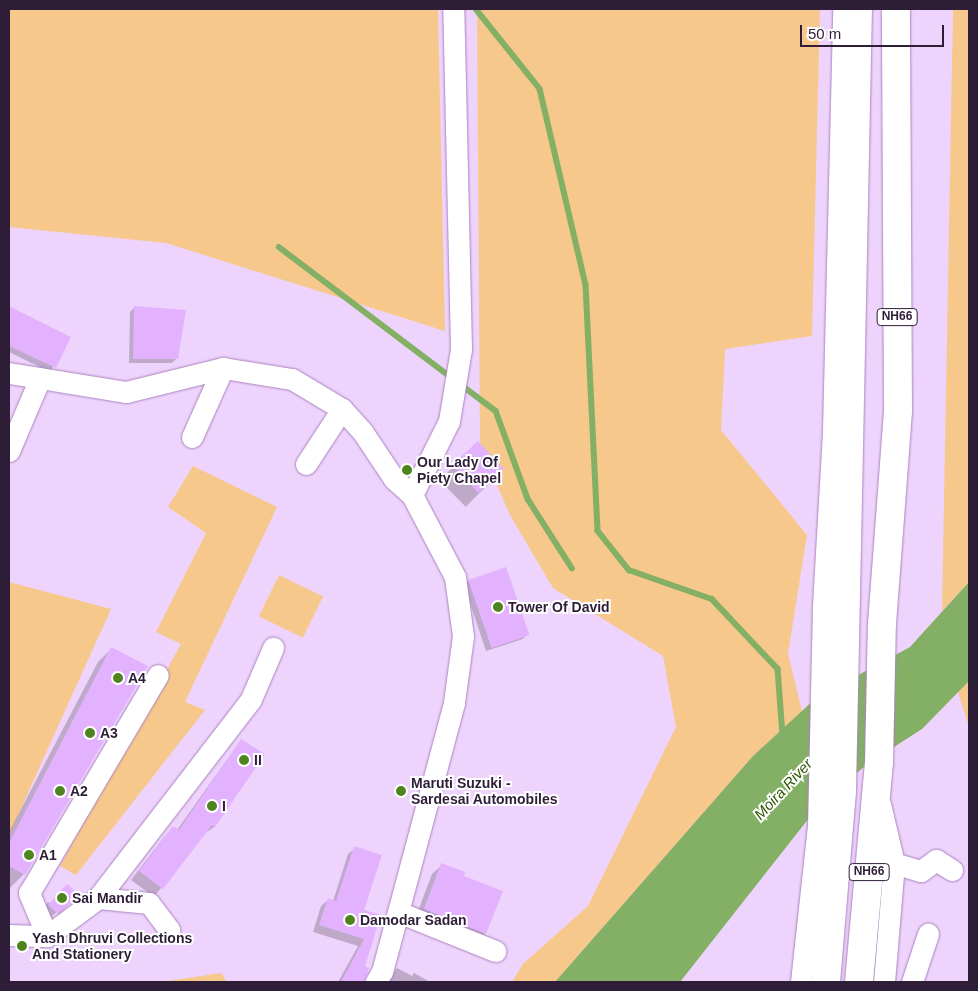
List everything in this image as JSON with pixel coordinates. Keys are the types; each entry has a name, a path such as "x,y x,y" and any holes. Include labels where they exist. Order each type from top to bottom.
{"highway":[{"name":"NH66","path":"826,982 842,790 835,602 858,9"},
{"name":"NH66","path":"859,982 879,762 882,624 898,411 896,9"}],"street":[{"path":"412,495 449,421 461,349 453,9"},
{"path":"801,982 818,826 835,602 833,430 843,9"},
{"path":"192,437 223,368"},
{"path":"9,373 126,392 223,368 292,379 342,409 362,431 394,478 412,495 455,577 463,636 454,703 382,971 376,982"},
{"path":"9,451 40,378"},
{"path":"306,464 342,409"},
{"path":"9,935 47,936 98,898 251,699 273,648"},
{"path":"47,936 29,893 158,675"},
{"path":"876,789 894,863 884,982"},
{"path":"894,863 921,871 936,860 952,870"},
{"path":"98,898 149,903 168,930"},
{"path":"398,912 495,952"},
{"path":"912,982 928,934"}],"shaded area":[{"path":"9,9 438,9 445,331 166,243 9,227"},
{"path":"477,9 820,9 812,336 725,349 721,430 807,535 788,654 802,711 753,756 555,982 512,982 523,964 588,906 676,727 663,656 553,588 510,515 480,446"},
{"path":"953,9 969,9 969,582 942,611"},
{"path":"193,466 277,507 185,702 205,710 76,875 60,866 181,644 156,632 206,533 168,507"},
{"path":"279,575 323,596 303,638 259,616"},
{"path":"9,582 111,609 9,835"},
{"path":"969,681 969,727 958,692"},
{"path":"221,973 227,982 161,982"}],"water":[{"name":"Moira River","path":"969,582 969,681 922,729 866,765 817,808 680,982 555,982 753,756 816,698 910,647"}],"building":[{"path":"9,306 71,337 56,368 9,346"},
{"path":"134,306 186,310 178,359 133,359"},
{"path":"478,441 504,469 478,493 452,465"},
{"name":"Tower Of David","path":"506,567 529,635 492,648 468,580"},
{"path":"111,647 148,666 25,875 9,866 9,843"},
{"path":"241,739 265,754 215,827 212,825 163,889 139,871 173,826 179,830"},
{"path":"354,846 382,855 364,910 381,915 365,966 369,968 364,982 341,982 364,939 319,925 328,898 336,901"},
{"path":"441,863 465,872 464,876 503,891 486,934 424,909"},
{"name":"Sai Mandir","path":"67,884 78,894 59,915 48,905"}],"waterway":[{"path":"476,9 540,89 586,285 598,531 629,570 712,599 778,669 783,736"},
{"path":"279,247 451,377"},
{"path":"460,384 496,411 528,499 572,568"}],"place":[{"name":"Our Lady Of Piety Chapel","path":"407,470"},
{"name":"Tower Of David","path":"498,607"},
{"name":"A4","path":"118,678"},
{"name":"A3","path":"90,733"},
{"name":"II","path":"244,760"},
{"name":"A2","path":"60,791"},
{"name":"Maruti Suzuki - Sardesai Automobiles","path":"401,791"},
{"name":"I","path":"212,806"},
{"name":"A1","path":"29,855"},
{"name":"Sai Mandir","path":"62,898"},
{"name":"Damodar Sadan","path":"350,920"},
{"name":"Yash Dhruvi Collections And Stationery","path":"22,946"}]}
